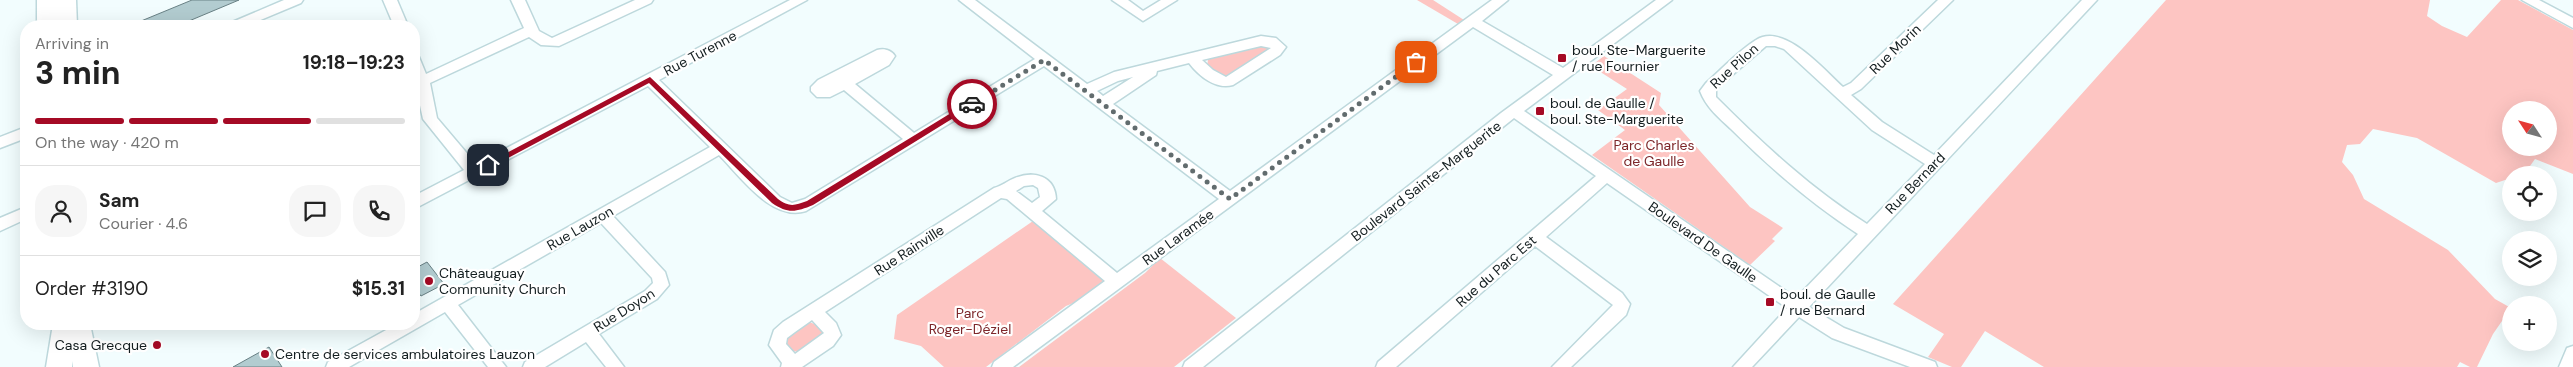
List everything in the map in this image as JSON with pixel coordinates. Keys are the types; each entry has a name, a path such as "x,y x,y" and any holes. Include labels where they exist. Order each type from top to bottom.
{"highway":[{"path":"47,0 47,20"},
{"path":"66,0 67,20"},
{"path":"57,364 64,330"},
{"path":"79,330 86,367"}],"street":[{"path":"249,20 296,0"},
{"path":"390,0 398,20"},
{"path":"518,0 532,30 541,41 559,42 646,0"},
{"name":"Rue Turenne","path":"420,200 800,0"},
{"path":"966,0 1230,199"},
{"path":"1119,0 1143,17 1170,0"},
{"name":"Rue Laramée","path":"1000,367 1501,0"},
{"name":"Boulevard Sainte-Marguerite","path":"1191,367 1514,110 1665,0"},
{"name":"Rue Morin","path":"1841,94 1856,86 1946,0"},
{"name":"Rue Bernard","path":"1741,367 2090,0"},
{"path":"2529,0 2573,24"},
{"path":"1472,21 1563,75"},
{"path":"422,81 532,30"},
{"path":"1085,91 1108,78 1266,40 1275,42 1278,47 1275,52 1228,82 1220,81 1197,64 1193,58"},
{"name":"Rue Pilon","path":"1868,232 1820,202 1790,178 1710,99 1707,91 1758,44 1770,40 1781,42 1793,49 1885,133 1934,162"},
{"path":"650,80 778,204 791,209 810,203 1044,60"},
{"path":"1102,104 1161,66"},
{"path":"420,76 427,96 421,111 430,119 474,172"},
{"path":"846,84 913,140"},
{"name":"Boulevard De Gaulle","path":"1514,110 1796,307 1838,333 1929,367"},
{"path":"0,143 20,135"},
{"name":"Rue Lauzon","path":"420,318 720,148"},
{"name":"Rue du Parc Est","path":"1384,367 1607,175"},
{"name":"Rue Rainville","path":"814,312 830,328 832,335 827,341 791,366 778,348 778,340 790,327 987,198 1005,192 1018,182 1031,180 1042,182 1048,189 1048,199 1032,212"},
{"path":"1005,192 1117,282"},
{"name":"Rue Doyon","path":"532,367 651,295 661,285 658,276 603,215"},
{"path":"0,225 20,216"},
{"path":"1535,236 1616,297 1622,304 1620,310 1560,367"},
{"path":"447,303 498,367"},
{"name":"Rue Lauzon","path":"334,367 400,330"},
{"path":"588,332 616,367"},
{"path":"2566,367 2573,353"}],"green space":[{"path":"1417,0 1433,0 1464,20 1458,24"},
{"path":"2166,0 2430,0 2427,16 2442,26 2467,37 2501,0 2518,0 2573,30 2573,174 2557,168 2557,166 2535,159 2530,166 2502,166 2502,181 2496,183 2417,138 2373,129 2360,144 2347,145 2342,162 2353,175 2364,199 2448,250 2495,299 2502,303 2502,321 2493,334 2477,367 2470,367 2460,362 2457,367 2044,367 1985,331 1961,367 1952,367 1928,357 1944,334 1893,304"},
{"path":"1264,44 1272,48 1227,79 1207,66 1208,60 1214,57"},
{"name":"Parc Charles de Gaulle","path":"1604,56 1661,93 1659,105 1750,207 1783,228 1772,239 1775,241 1750,265 1592,155 1625,130 1598,110 1627,89 1591,66"},
{"name":"Parc Roger-Déziel","path":"1033,221 1102,279 1103,284 1081,300 1066,306 986,367 944,367 921,346 894,339 897,315"},
{"name":"Parc Roger-Déziel","path":"1160,258 1236,318 1174,367 1019,367 1145,273"},
{"path":"809,322 817,325 825,334 799,352 787,350 784,339"}],"building":[{"path":"192,0 239,0 191,20 144,20"},
{"name":"Châteauguay Community Church","path":"427,262 444,284 421,296 420,295 420,266"},
{"name":"Centre de services ambulatoires Lauzon","path":"269,347 282,367 233,367"}],"way so far":[{"path":"972,104 1044,60 1230,199 1416,62"}],"place":[{"name":"boul. Ste-Marguerite / rue Fournier","path":"1562,58"},
{"name":"boul. de Gaulle / boul. Ste-Marguerite","path":"1540,111"},
{"name":"Châteauguay Community Church","path":"429,281"},
{"name":"boul. de Gaulle / rue Bernard","path":"1770,302"},
{"name":"Casa Grecque","path":"157,345"},
{"name":"Centre de services ambulatoires Lauzon","path":"265,354"}],"route":[{"path":"488,165 650,80 778,204 786,208 796,209 810,203 972,104"}]}
